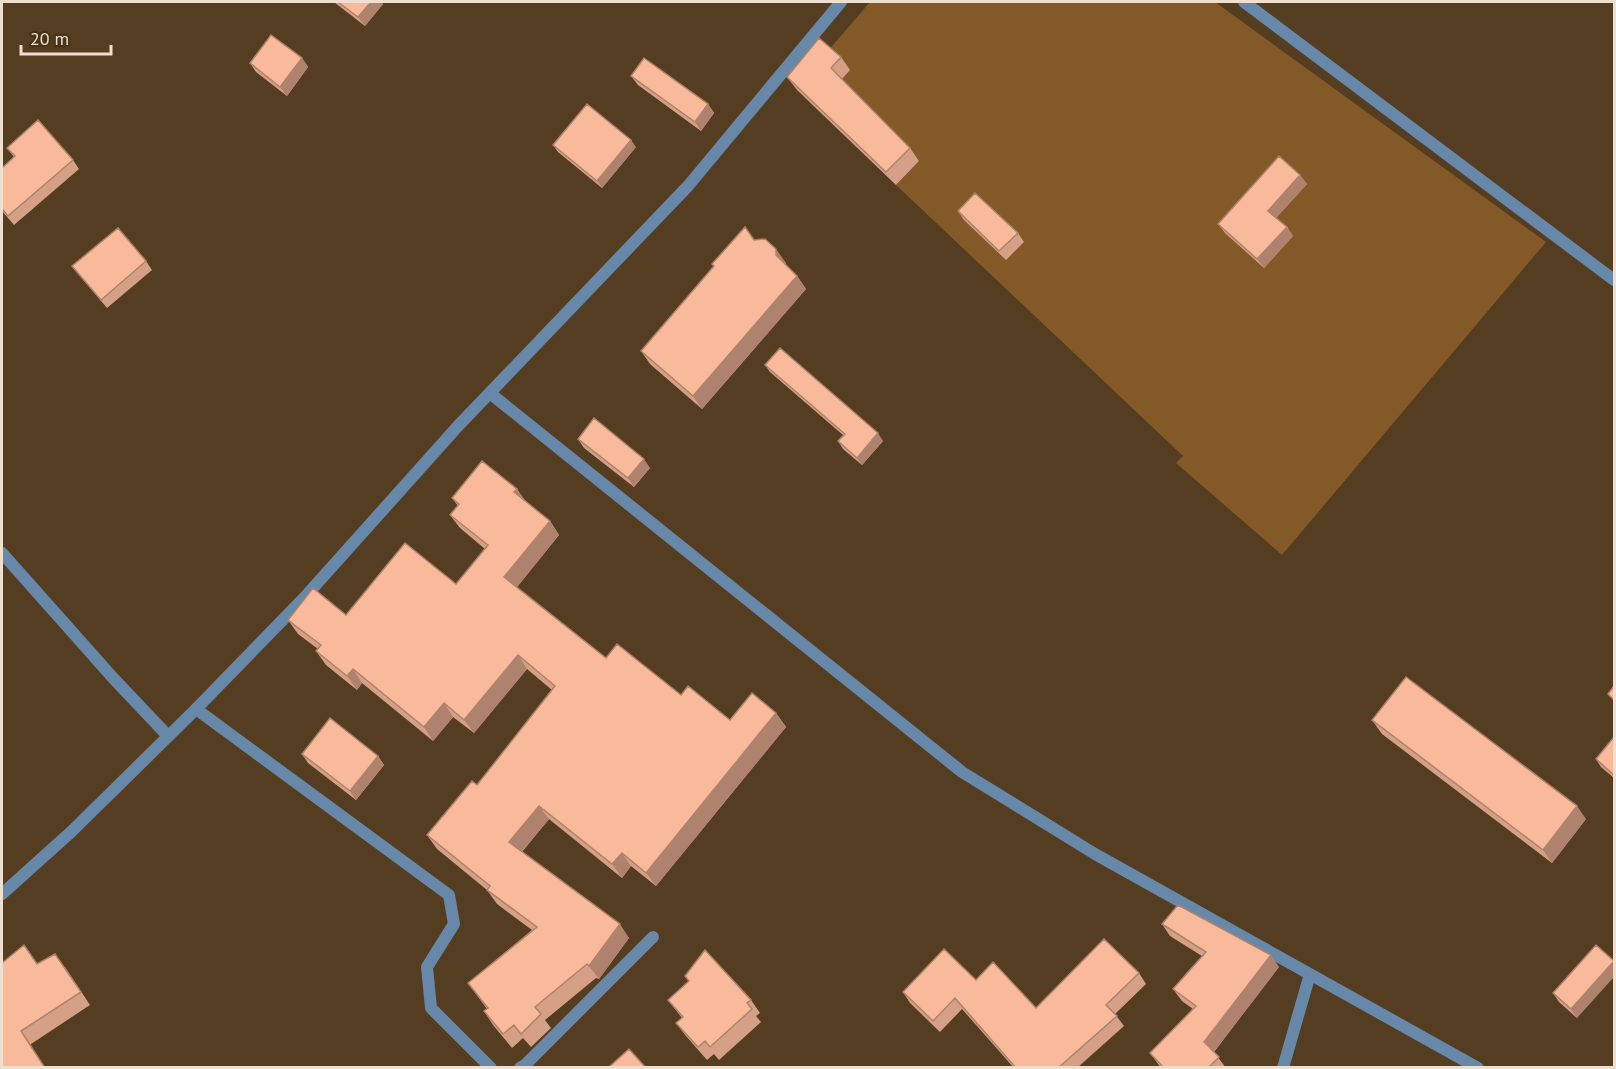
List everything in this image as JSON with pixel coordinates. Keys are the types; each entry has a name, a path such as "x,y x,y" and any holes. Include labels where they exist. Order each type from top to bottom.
{"street":[{"path":"2,894 71,832 304,598 458,426 688,186 841,2"},
{"path":"1244,2 1614,280"},
{"path":"490,394 962,772 1095,854 1478,1068"},
{"path":"2,554 168,736"},
{"path":"196,709 449,895 454,924 427,967 431,1008 491,1068"},
{"path":"520,1068 653,937"},
{"path":"1283,1068 1310,974"}],"shaded area":[{"path":"870,2 1215,2 1546,242 1282,555 1176,463 1183,456 896,185 919,161 840,81 828,51"}],"building":[{"path":"338,2 371,2 358,17"},
{"path":"271,35 302,58 280,87 250,63"},
{"path":"819,38 841,57 831,68 910,148 886,172 787,77"},
{"path":"644,58 708,104 695,122 631,76"},
{"path":"587,104 631,140 597,181 553,145"},
{"path":"38,120 73,160 8,216 2,209 2,168 15,156 7,148"},
{"path":"1279,156 1300,175 1268,211 1287,227 1257,259 1218,224"},
{"path":"975,193 1018,233 999,251 958,211"},
{"path":"745,227 754,240 765,239 776,249 776,255 797,276 693,396 641,351"},
{"path":"118,228 146,261 101,300 72,266"},
{"path":"780,348 878,433 857,458 838,441 845,434 765,365"},
{"path":"594,418 644,459 628,478 578,439"},
{"path":"482,461 517,489 514,492 550,521 504,577 606,658 617,644 681,695 688,686 730,720 752,693 776,713 646,873 622,853 612,864 539,806 509,842 620,924 589,966 587,964 535,1007 541,1014 521,1034 514,1025 503,1034 484,1011 488,1008 468,983 537,927 487,890 490,886 427,835 472,781 477,785 555,686 518,655 464,720 444,703 424,727 353,669 347,676 316,651 321,645 288,620 313,588 346,615 405,543 456,584 488,545 450,515 459,504 452,498"},
{"path":"1406,677 1577,806 1543,850 1372,720"},
{"path":"1614,686 1614,700 1608,694"},
{"path":"330,718 378,756 350,791 302,754"},
{"path":"1614,737 1614,775 1596,759"},
{"path":"1178,905 1271,955 1204,1042 1219,1057 1208,1068 1164,1068 1150,1053 1196,1006 1173,989 1206,952 1162,924"},
{"path":"1104,939 1139,973 1106,1005 1117,1016 1058,1068 1016,1068 955,998 933,1021 903,992 944,949 976,980 993,962 1036,1008"},
{"path":"24,945 37,964 55,954 81,992 21,1031 45,1068 2,1068 2,963"},
{"path":"1596,945 1614,961 1571,1009 1553,993"},
{"path":"705,950 751,1000 747,1003 752,1009 710,1047 705,1041 698,1047 676,1023 683,1017 668,1000 689,981 685,976"},
{"path":"629,1049 646,1068 608,1068"}]}
